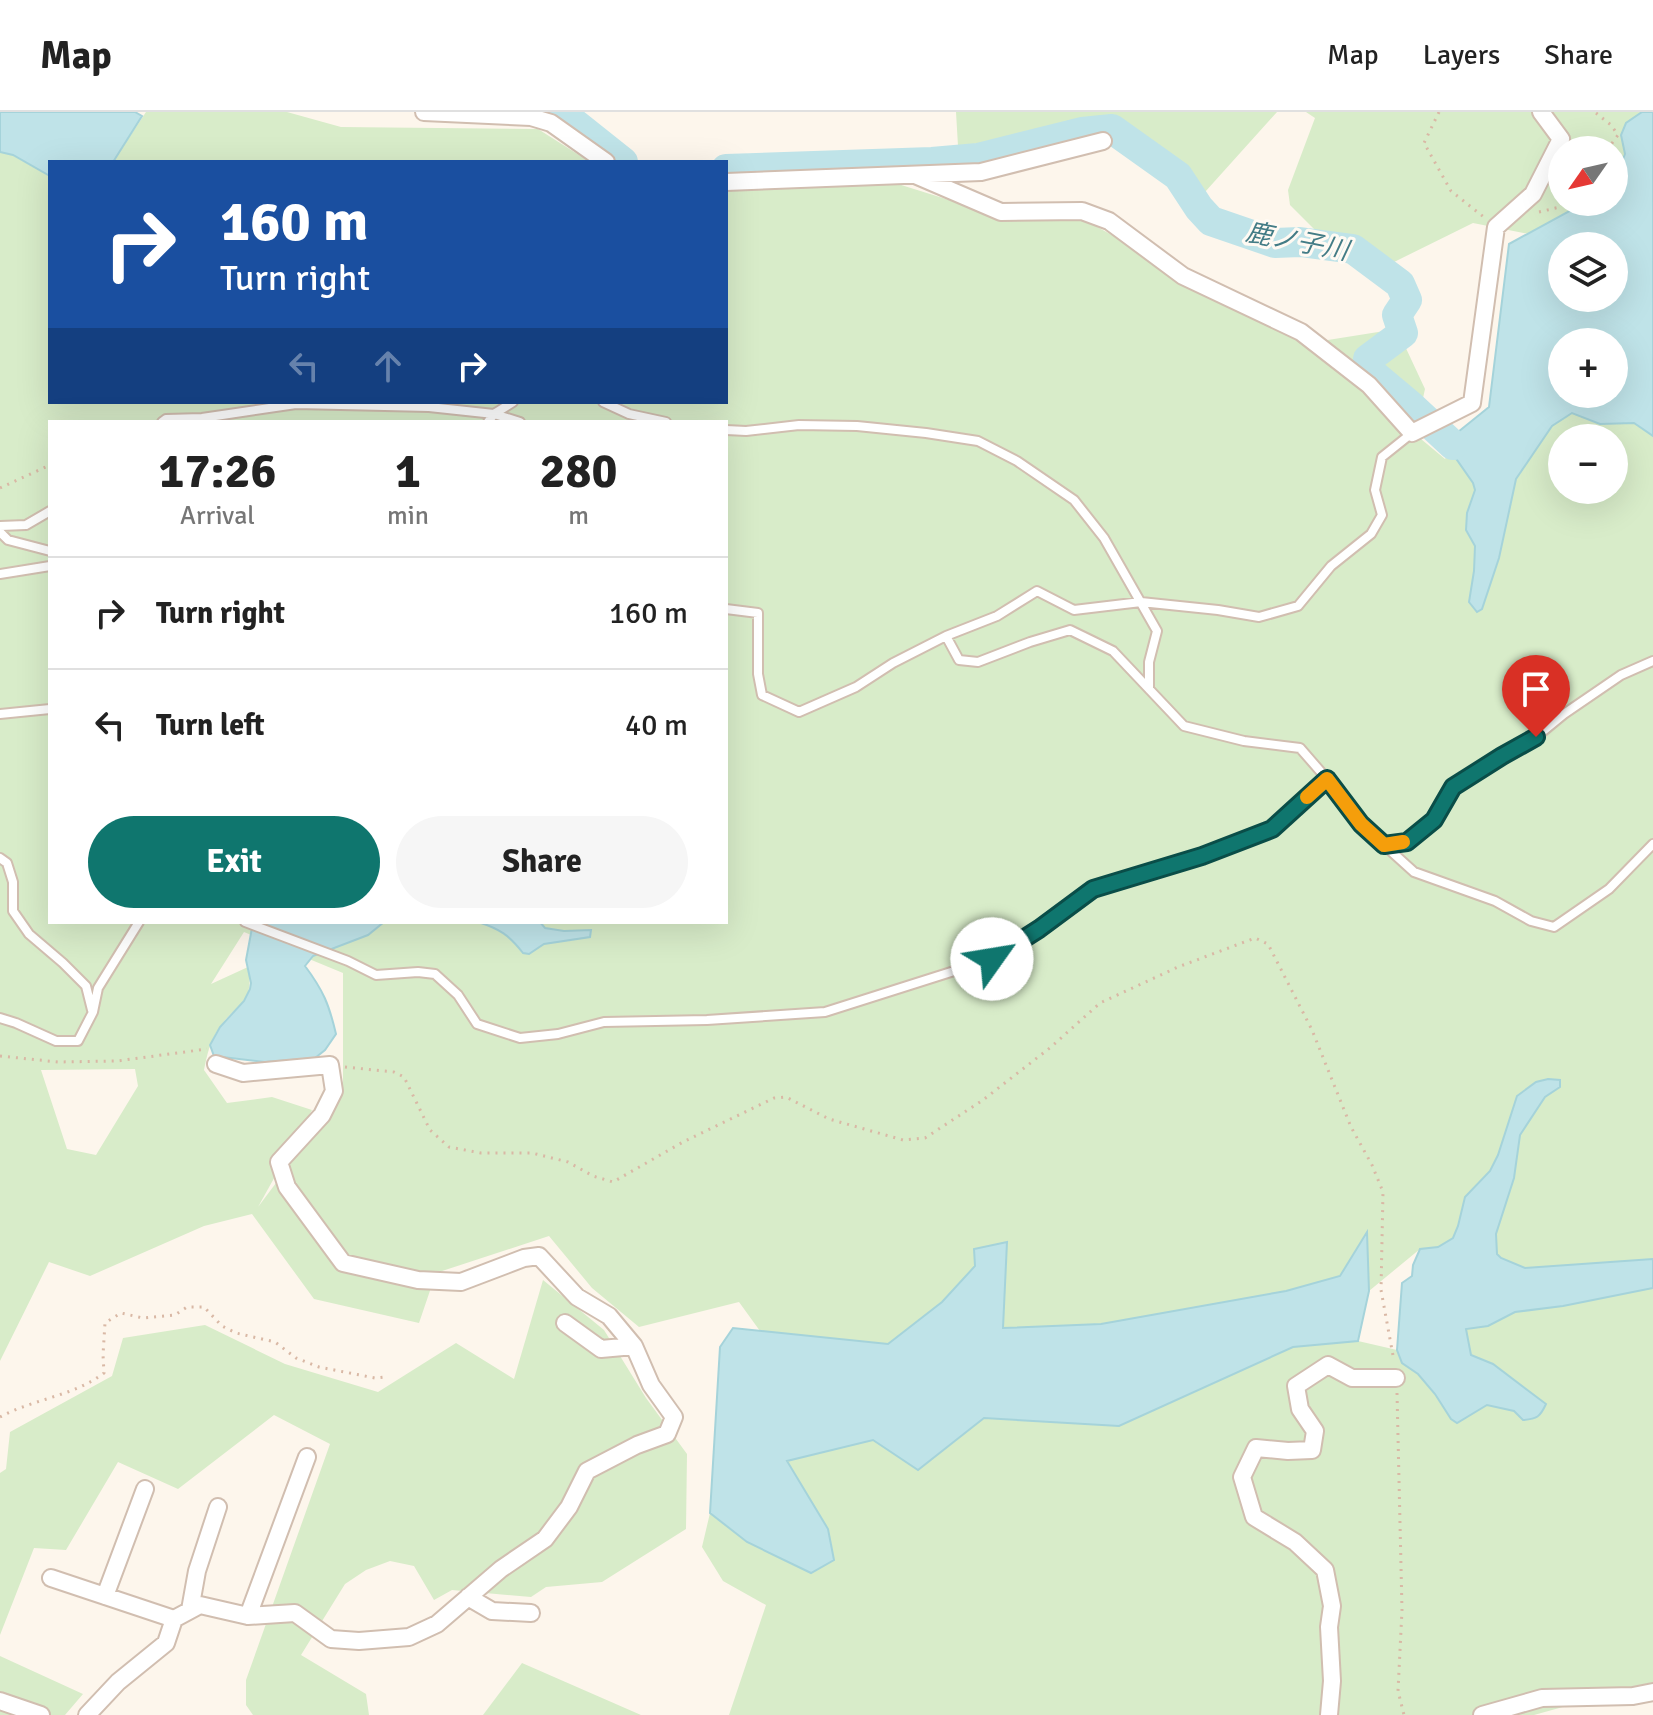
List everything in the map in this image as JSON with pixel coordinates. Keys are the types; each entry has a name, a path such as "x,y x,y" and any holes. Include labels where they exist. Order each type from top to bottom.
{"street":[{"path":"424,112 531,117 551,123 603,160"},
{"path":"915,175 1001,212 1082,211 1109,221 1183,276 1301,332 1369,385 1412,433 1472,403 1496,227 1533,194 1561,139 1541,112"},
{"path":"728,182 981,172 1103,141"},
{"path":"87,1715 118,1682 166,1643 174,1619 200,1605 248,1616 295,1613 331,1639 359,1641 409,1637 437,1624 501,1569 545,1539 569,1507 587,1471 637,1445 667,1434 674,1417 651,1385 634,1346 609,1316 577,1297 539,1256 524,1258 461,1282 418,1280 343,1263 287,1187 279,1162 322,1115 334,1091 330,1065 243,1073 216,1064"},
{"path":"565,1323 601,1349 634,1346"},
{"path":"1329,1715 1332,1681 1329,1627 1332,1606 1325,1570 1295,1542 1254,1517 1242,1477 1256,1448 1312,1450 1315,1431 1300,1409 1296,1386 1328,1365 1352,1378 1396,1378"},
{"path":"248,1616 307,1457"},
{"path":"105,1596 145,1489"},
{"path":"190,1610 197,1571 218,1507"},
{"path":"51,1578 174,1619"},
{"path":"468,1597 492,1611 531,1613"},
{"path":"1482,1715 1542,1698 1633,1696 1653,1692"},
{"path":"0,1701 41,1715"}],"lane":[{"path":"165,420 202,418 296,404 429,407 491,418 510,404"},
{"path":"607,404 629,414 657,420"},
{"path":"728,430 799,425 857,426 926,433 978,441 1017,461 1074,500 1104,538 1157,631 1149,662 1149,689"},
{"path":"728,609 758,613 758,674 762,695 799,712 856,687 893,663 946,636 997,616 1037,591 1074,610 1141,602 1259,617 1298,606 1331,566 1371,534 1382,515 1375,490 1382,457 1412,433"},
{"path":"0,526 26,525 48,512"},
{"path":"0,532 8,540 48,550"},
{"path":"0,574 48,566"},
{"path":"946,636 959,660 978,662 1070,630 1113,651 1184,726 1244,741 1300,748 1361,824 1414,872 1495,901 1531,921 1554,927 1609,889 1653,844"},
{"path":"1384,845 1407,842 1434,820 1453,787 1536,737 1621,675 1653,661"},
{"path":"0,714 48,709"},
{"path":"250,924 348,961 376,975 435,974 458,995 477,1024 520,1038 558,1034 604,1022 707,1020 825,1012 992,959 1093,889 1202,856 1272,829 1327,779"},
{"path":"0,858 7,863 13,882 13,911 29,934 86,986 93,1012"},
{"path":"0,1018 56,1041 78,1041 93,1012 98,988 138,924"}],"path":[{"path":"1439,112 1424,143 1451,191 1496,227"},
{"path":"1596,113 1611,125 1617,136"},
{"path":"1534,214 1548,210"},
{"path":"0,488 48,466"},
{"path":"330,1065 394,1072 404,1077 430,1130 449,1147 481,1153 532,1153 568,1162 593,1176 613,1182 683,1142 774,1098 786,1097 829,1119 903,1140 925,1138 983,1100 1051,1047 1100,1003 1178,967 1255,938 1268,944 1312,1030 1351,1127 1383,1192 1381,1290 1396,1378 1402,1610 1398,1691 1404,1715"},
{"path":"0,1056 58,1062 117,1061 208,1049 216,1064"},
{"path":"0,1417 74,1389 104,1373 105,1323 121,1313 143,1318 175,1315 187,1307 204,1307 222,1326 236,1333 275,1342 296,1358 319,1367 384,1377"}],"green space":[{"path":"146,112 287,112 341,127 538,129 587,160 114,160"},
{"path":"956,112 1277,112 1196,202 1100,127 958,146"},
{"path":"1306,112 1642,112 1626,123 1621,136 1548,136 1548,216 1563,216 1529,234 1473,223 1388,265 1318,233 1290,205 1288,190 1315,118"},
{"path":"0,152 12,155 48,175 48,404 728,404 728,189 898,184 1010,219 1079,217 1309,343 1397,329 1425,389 1415,434 1445,459 1450,450 1475,489 1467,513 1466,530 1475,546 1474,571 1499,558 1516,479 1548,432 1548,504 1628,504 1628,424 1600,424 1634,423 1653,436 1653,1259 1525,1268 1497,1254 1495,1234 1514,1178 1520,1135 1545,1097 1548,1079 1490,1171 1465,1197 1453,1238 1438,1247 1420,1249 1369,1291 1366,1234 1340,1276 1286,1291 1101,1324 1002,1328 1007,1243 975,1266 942,1302 888,1344 760,1331 739,1302 639,1327 592,1288 549,1236 436,1273 419,1323 314,1299 252,1214 204,1226 90,1276 49,1262 0,1361","holes":["244,932 343,973 343,1081 324,1119 258,1207 312,1110 272,1097 227,1103 204,1070 216,1033 247,996 250,979 248,967 211,984","135,1069 138,1086 96,1155 67,1149 41,1070"]},
{"path":"1572,413 1600,424 1555,424"},
{"path":"543,1280 604,1330 646,1398 687,1454 686,1529 602,1582 546,1587 531,1597 452,1590 434,1600 414,1566 390,1561 366,1570 345,1584 301,1655 366,1694 369,1715 253,1715 246,1705 246,1680 330,1444 274,1415 178,1489 118,1462 66,1550 34,1548 0,1635 0,1473 6,1469 10,1432 112,1376 123,1338 205,1325 285,1364 378,1392 456,1343 514,1379"},
{"path":"1653,1288 1653,1682 1534,1715 729,1715 766,1605 723,1581 702,1547 710,1513 747,1542 828,1529 787,1461 873,1440 918,1470 983,1418 1119,1426 1293,1347 1358,1341 1397,1350 1402,1363 1418,1374 1435,1394 1514,1411 1493,1364 1471,1355 1466,1329 1488,1326 1515,1312"},
{"path":"0,1656 83,1694 65,1715 0,1715"},
{"path":"522,1663 641,1715 483,1715"}],"water":[{"path":"0,112 135,112 142,116 114,160 48,160 48,175 13,155 0,152"},
{"path":"1642,112 1653,112 1653,436 1634,423 1600,424 1572,413 1555,424 1548,424 1548,432 1516,479 1499,558 1482,609 1477,612 1469,602 1475,546 1466,530 1467,513 1475,490 1473,483 1450,450 1445,445 1439,445 1421,422 1428,409 1458,432 1489,407 1509,244 1560,216 1628,216 1628,136 1621,135 1626,123"},
{"path":"255,924 382,924 368,935 313,956 305,966 325,998 336,1034 315,1058 265,1062 214,1056 210,1045 250,989 246,960"},
{"path":"484,924 542,924 545,928 564,931 591,930 590,937 544,944 529,954 523,953 504,933"},
{"path":"1560,1080 1560,1087 1545,1097 1520,1135 1514,1178 1496,1234 1497,1254 1525,1268 1653,1259 1653,1288 1515,1312 1488,1326 1466,1329 1471,1355 1493,1364 1546,1404 1540,1415 1532,1419 1523,1420 1514,1411 1487,1405 1457,1423 1418,1374 1402,1363 1397,1350 1402,1283 1412,1276 1420,1249 1438,1247 1453,1238 1465,1197 1490,1171 1498,1155 1517,1096 1536,1082"},
{"path":"1367,1232 1369,1291 1358,1341 1293,1347 1119,1426 984,1418 918,1470 873,1440 787,1461 828,1529 834,1560 811,1573 747,1542 710,1513 720,1347 733,1328 888,1344 942,1302 975,1266 974,1249 1007,1242 1003,1328 1101,1324 1286,1291 1340,1276"}],"waterway":[{"name":"鹿ノ子川","path":"557,112 620,160"},
{"name":"鹿ノ子川","path":"728,169 978,158 1082,132 1112,129 1178,176 1211,221 1275,243 1300,242 1353,249 1400,284 1407,300 1397,315 1403,333 1368,359 1367,369 1453,445"}],"slow traffic":[{"path":"1307,797 1327,779 1361,824 1384,845 1403,842"}],"route":[{"path":"992,959 1093,889 1202,856 1272,829 1327,779 1361,824 1384,845 1407,842 1434,820 1453,787 1536,737"}]}
